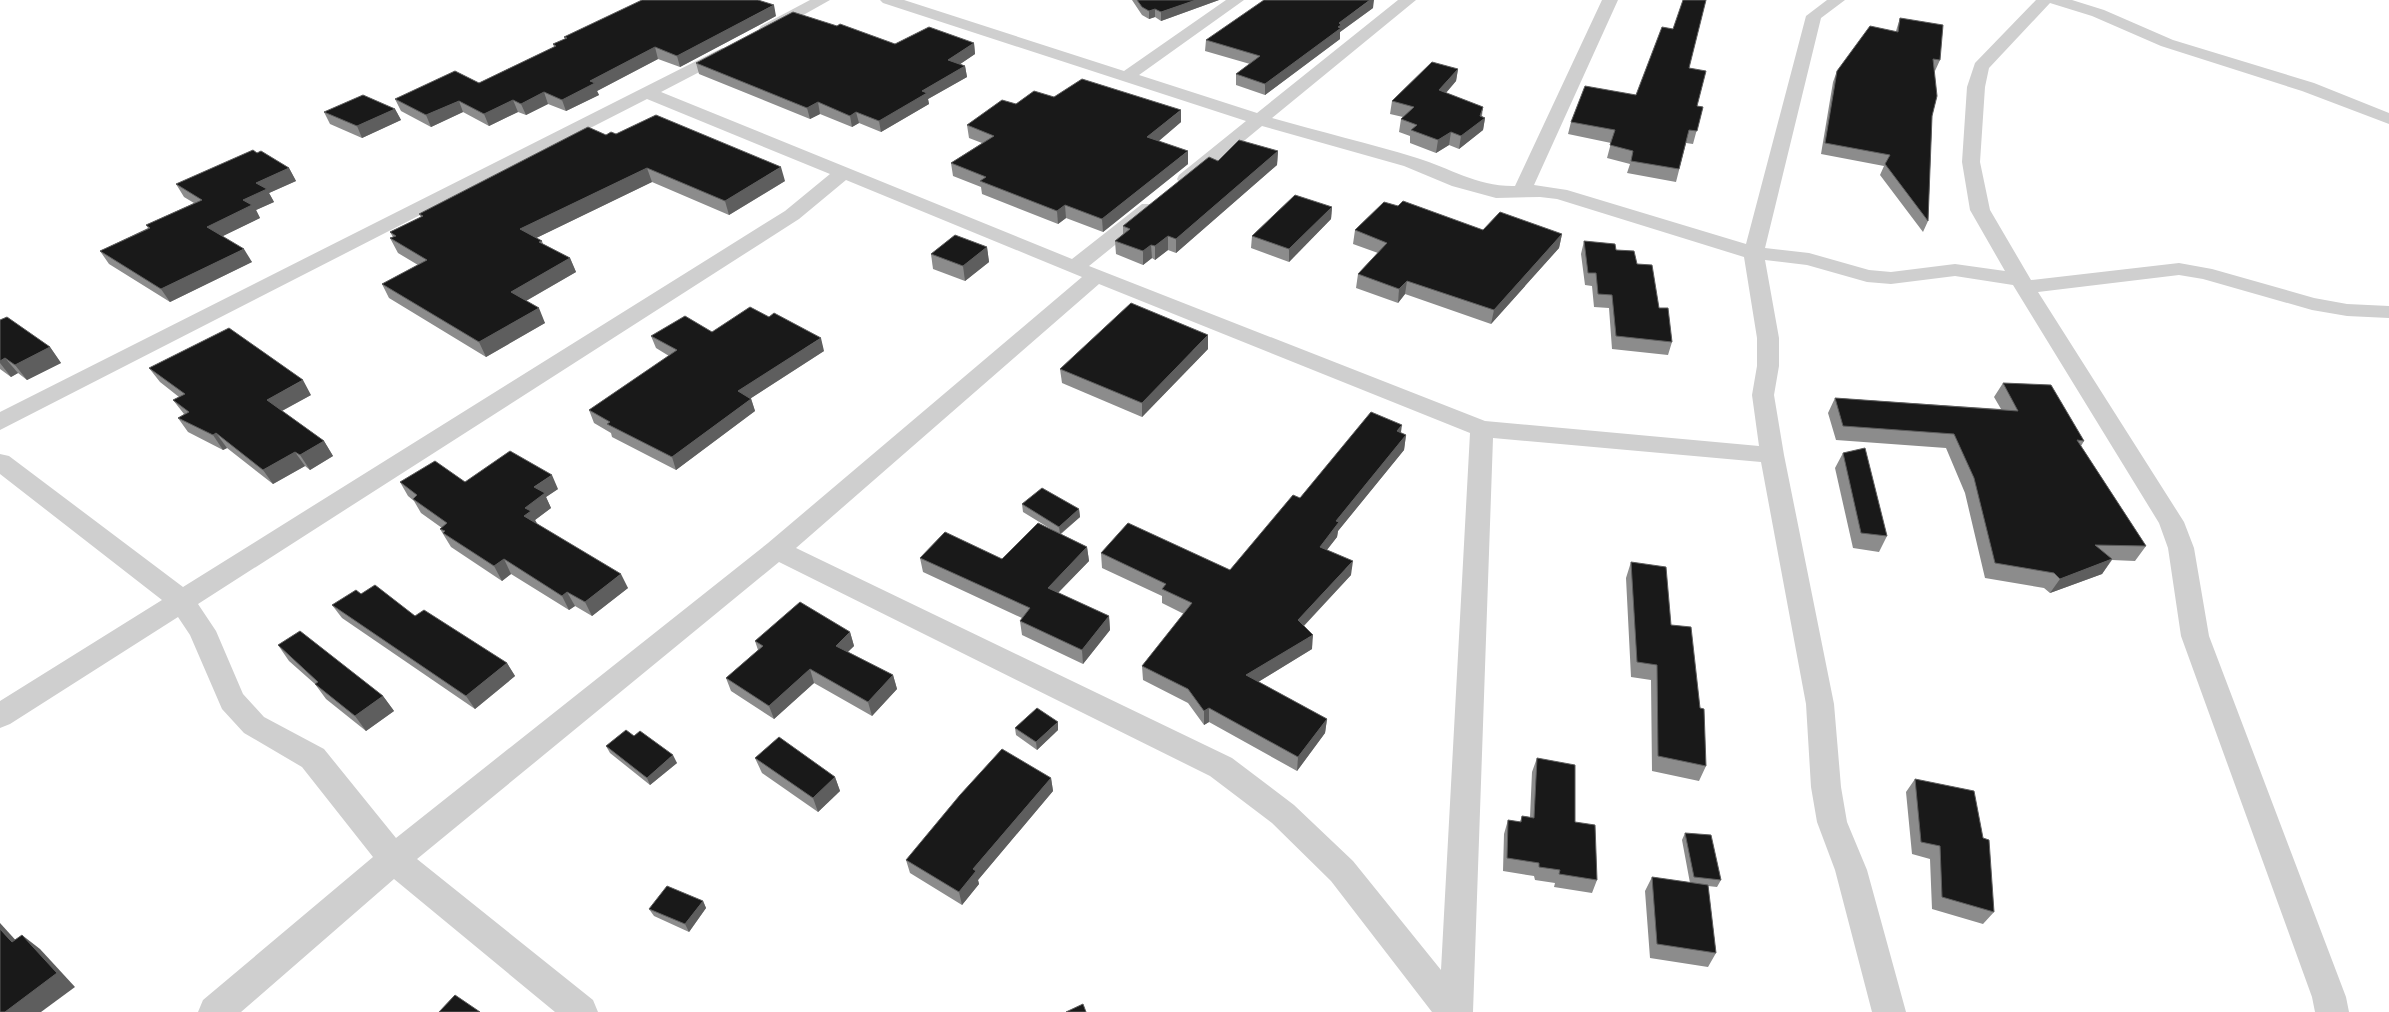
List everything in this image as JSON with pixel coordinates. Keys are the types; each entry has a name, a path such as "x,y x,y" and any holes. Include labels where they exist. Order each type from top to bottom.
{"street":[{"path":"0,422 648,93 822,0"},
{"path":"888,0 1260,120 1411,162 1458,182 1496,192 1540,190 1585,200 1754,253 1809,259 1867,276 1891,278 1955,270 2023,284 2179,268 2312,304 2347,310 2389,312"},
{"path":"1126,76 1236,0"},
{"path":"1175,188 1408,0"},
{"path":"1522,190 1598,22 1610,0"},
{"path":"1837,0 1814,16 1793,105 1760,223 1754,253 1768,338 1768,366 1763,395 1772,455 1820,704 1826,786 1832,822 1851,870 1889,1012"},
{"path":"2045,0 1981,67 1976,87 1971,162 1980,210 2001,249 2170,522 2181,548 2195,636 2329,997 2332,1012"},
{"path":"2056,0 2098,13 2167,43 2308,87 2389,119"},
{"path":"648,93 1482,429 1772,455"},
{"path":"0,716 792,215 843,173"},
{"path":"215,1012 394,859 777,550 1086,271 1160,200"},
{"path":"1454,1012 1482,429"},
{"path":"0,462 182,601 202,631 232,701 254,725 313,758 394,859 582,1012"},
{"path":"777,550 1221,767 1283,814 1342,871 1454,1012"}],"building":[{"path":"642,0 758,0 774,5 677,56 655,47 590,81 595,83 562,100 544,92 521,104 513,100 484,114 459,101 426,115 395,99 455,71 479,83 556,46 553,44 567,38 564,37"},
{"path":"1137,0 1196,0 1161,12 1155,9 1149,11 1142,7"},
{"path":"1264,0 1370,0 1339,23 1341,25 1338,27 1341,28 1265,84 1236,74 1260,56 1206,40"},
{"path":"1683,0 1706,0 1689,68 1706,71 1697,106 1703,107 1697,131 1689,130 1679,169 1631,161 1633,151 1610,145 1615,130 1571,122 1585,86 1636,95 1662,27 1673,29"},
{"path":"793,12 837,26 840,24 895,44 929,27 974,43 948,60 965,66 922,91 927,93 879,121 856,112 850,116 818,102 807,108 696,63"},
{"path":"1900,18 1943,25 1940,60 1933,59 1937,96 1932,116 1928,221 1885,164 1890,155 1825,143 1837,71 1870,26 1898,32"},
{"path":"1432,62 1458,69 1439,90 1483,107 1480,116 1485,118 1461,136 1451,132 1438,140 1411,130 1417,125 1401,119 1414,107 1392,101"},
{"path":"1082,79 1181,110 1147,137 1188,151 1102,219 1065,205 1057,211 980,181 986,177 951,163 994,136 967,125 1002,100 1016,104 1034,91 1054,97"},
{"path":"363,95 395,109 357,126 324,112"},
{"path":"656,115 781,167 725,201 647,168 520,229 542,241 539,242 570,258 511,292 539,308 479,342 382,284 427,260 390,238 396,236 390,232 423,216 419,214 588,127 606,135 611,132 616,134"},
{"path":"1239,140 1278,151 1176,239 1168,236 1155,246 1151,245 1143,251 1115,241 1130,229 1123,226 1209,157 1218,161"},
{"path":"253,150 257,153 261,151 289,168 256,183 267,189 243,200 252,205 207,227 244,249 161,289 100,251 150,228 146,225 202,200 176,184"},
{"path":"1295,195 1332,207 1289,249 1252,236"},
{"path":"1403,201 1483,230 1500,212 1562,234 1494,310 1407,281 1399,289 1358,274 1387,243 1355,230 1384,202 1398,206"},
{"path":"955,235 987,247 963,266 931,254"},
{"path":"1584,241 1615,244 1616,250 1634,251 1637,264 1652,265 1659,308 1668,308 1672,342 1616,336 1612,295 1598,294 1596,273 1588,273"},
{"path":"1131,303 1208,335 1142,403 1060,369"},
{"path":"750,307 769,317 774,313 821,338 738,391 751,399 672,457 607,424 610,422 589,410 677,350 651,336 685,316 712,332"},
{"path":"7,317 50,347 15,365 5,358 0,361 0,320"},
{"path":"229,328 303,380 267,400 324,441 300,455 295,452 263,470 216,433 213,435 178,418 189,412 173,400 185,394 149,368"},
{"path":"2003,383 2051,385 2084,441 2077,440 2146,546 2095,545 2112,559 2060,579 2054,573 1995,563 1974,478 1954,434 1843,426 1835,398 2018,411"},
{"path":"1371,412 1402,425 1397,431 1406,435 1336,521 1339,522 1320,547 1353,561 1298,620 1313,635 1246,675 1327,719 1298,757 1209,708 1204,711 1188,689 1142,666 1192,603 1162,589 1166,584 1101,553 1128,523 1230,570 1293,495 1300,498"},
{"path":"1865,448 1887,536 1861,533 1843,453"},
{"path":"510,451 552,475 534,487 545,493 525,508 531,511 524,516 621,574 585,602 567,592 562,596 504,559 494,566 443,533 445,531 440,529 447,523 413,499 417,495 400,482 435,461 465,482"},
{"path":"1042,488 1079,509 1059,527 1022,504"},
{"path":"1038,523 1087,547 1048,588 1109,616 1082,650 1020,621 1030,608 920,558 945,532 1002,559"},
{"path":"1631,562 1666,567 1671,625 1691,627 1700,708 1704,709 1706,766 1658,756 1657,665 1637,662"},
{"path":"375,585 415,616 424,610 507,663 466,696 332,605 356,590 361,594"},
{"path":"800,602 850,632 836,646 893,675 868,702 810,669 769,706 726,678 763,646 755,641"},
{"path":"300,631 383,696 355,716 315,684 318,682 278,645"},
{"path":"1037,708 1058,722 1036,742 1015,728"},
{"path":"626,730 634,736 640,731 673,755 647,778 606,746"},
{"path":"779,737 835,777 813,798 755,758"},
{"path":"1002,749 1051,778 973,869 976,871 959,892 906,860 960,795"},
{"path":"1537,758 1575,765 1575,822 1595,825 1597,880 1559,874 1560,870 1539,867 1539,863 1507,858 1508,820 1521,822 1522,816 1534,818"},
{"path":"1915,779 1974,791 1983,838 1989,840 1994,912 1942,897 1940,846 1921,842"},
{"path":"1685,833 1711,835 1721,880 1694,877"},
{"path":"1652,877 1708,885 1716,953 1657,944"},
{"path":"667,886 703,901 685,924 649,909"},
{"path":"0,929 12,942 22,935 57,973 5,1012 0,1012"},
{"path":"455,995 480,1012 439,1012"},
{"path":"1083,1004 1086,1012 1066,1012"}]}
